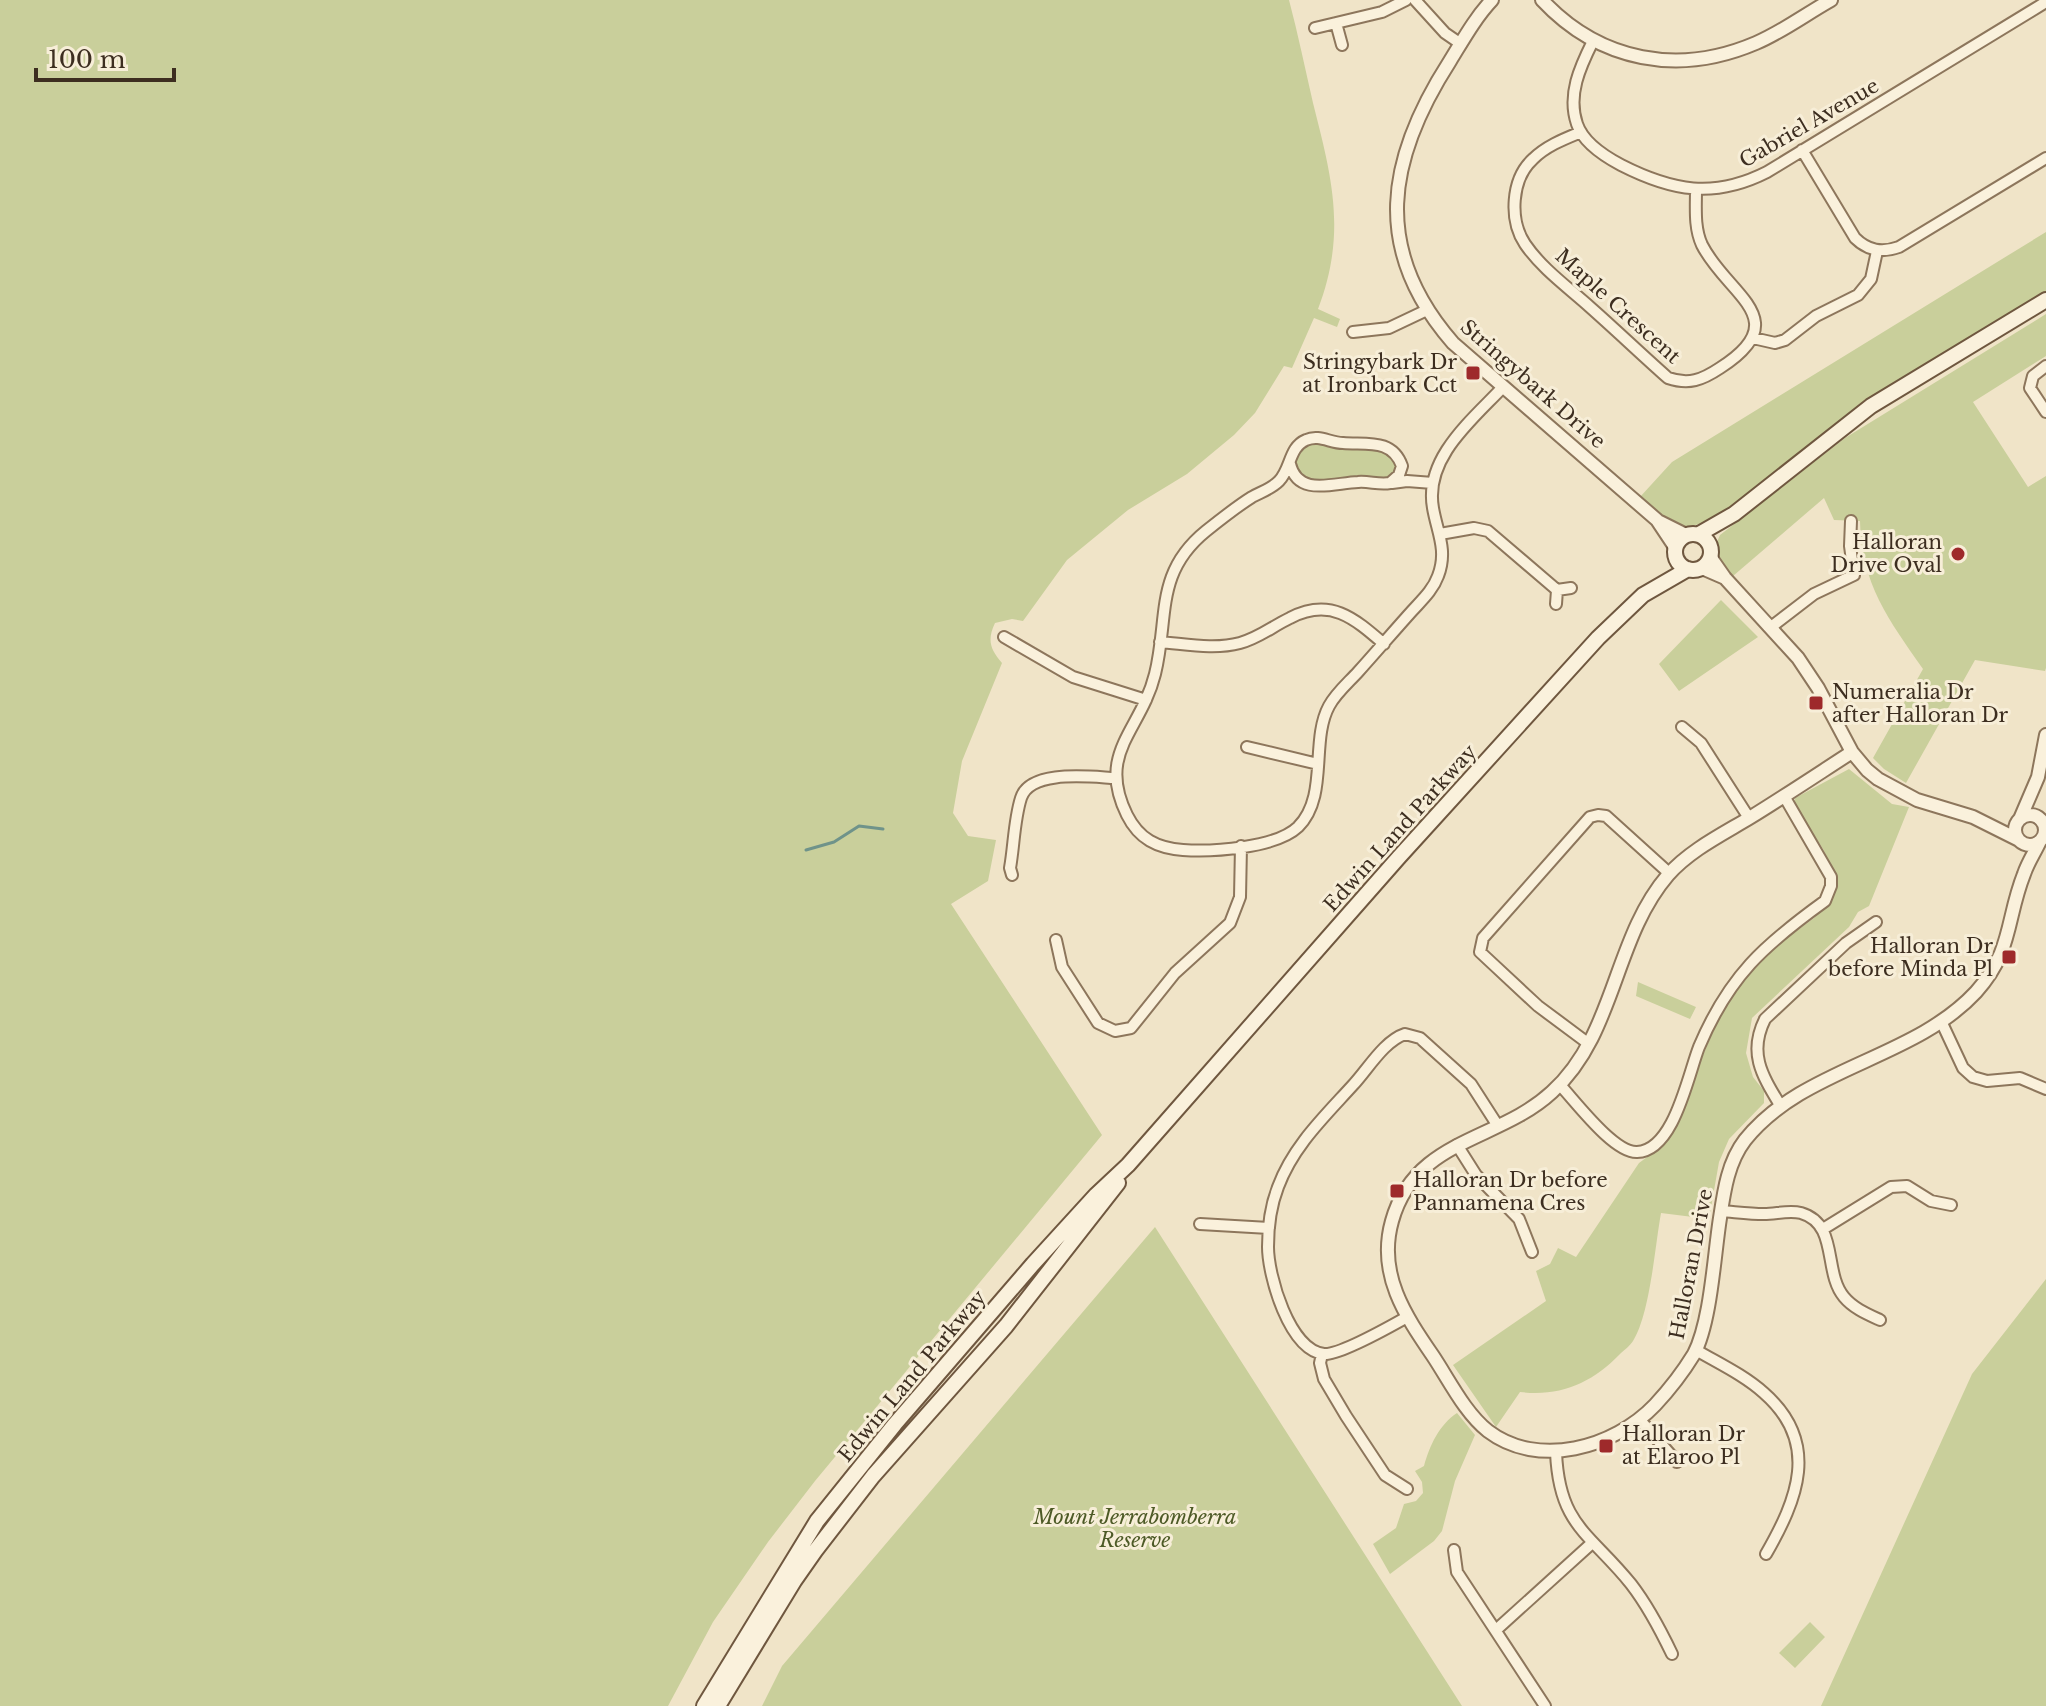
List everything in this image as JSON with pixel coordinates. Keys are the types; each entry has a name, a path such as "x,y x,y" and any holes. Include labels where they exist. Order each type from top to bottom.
{"main road":[{"name":"Edwin Land Parkway","path":"704,1706 817,1521 895,1424 1033,1264 1187,1099 1614,621 1699,551 1734,514 1871,406 2046,300"},
{"name":"Edwin Land Parkway","path":"1650,590 1675,551 1699,551"},
{"path":"1675,551 1680,564 1699,551"},
{"name":"Edwin Land Parkway","path":"718,1706 794,1581 854,1501 1006,1326 1187,1099"}],"street":[{"path":"1315,28 1382,12 1406,0"},
{"path":"1415,0 1445,33 1461,44"},
{"name":"Stringybark Drive","path":"1492,0 1418,115 1403,157 1397,201 1400,240 1411,275 1427,310 1453,343 1657,520 1699,551"},
{"path":"1542,0 1593,41 1616,51 1673,61 1712,58 1759,42 1831,0"},
{"name":"Gabriel Avenue","path":"1581,132 1595,148 1637,173 1664,184 1696,189 1745,182 2046,2"},
{"path":"1336,23 1342,45"},
{"path":"1581,132 1573,106 1575,83 1593,41"},
{"name":"Maple Crescent","path":"1581,132 1544,150 1531,160 1522,175 1516,191 1515,216 1520,234 1531,252 1668,378 1692,383 1710,375 1745,351 1753,338"},
{"path":"1802,150 1855,238 1877,251 1899,247 2046,158"},
{"path":"1696,189 1696,224 1702,244 1752,311 1755,326 1753,338 1775,343 1785,340 1816,316 1858,295 1871,279 1877,251"},
{"path":"1353,332 1389,328 1427,310"},
{"path":"2046,366 2030,381 2030,388 2046,412"},
{"path":"1433,483 1356,482 1326,486 1292,483 1269,489 1252,497 1207,530 1183,554 1166,592 1155,674 1146,700 1120,749 1115,778 1135,830 1146,840 1178,849 1241,846 1270,841 1297,828 1310,808 1327,708 1426,596 1437,579 1443,557 1432,506 1433,483 1446,452 1503,387"},
{"path":"1269,489 1285,474 1298,445 1315,438 1381,445 1392,451 1412,475 1433,483"},
{"path":"1392,483 1401,470 1401,463"},
{"path":"1290,464 1294,475 1305,484"},
{"name":"Stringybark Drive","path":"1657,520 1675,551"},
{"path":"1771,627 1814,594 1854,575 1851,521"},
{"path":"1440,534 1474,528 1488,531 1557,590 1571,588"},
{"path":"1699,551 1771,627 1807,671 1852,752 1878,779 1917,800 1989,824 2031,845 2042,839 2044,827 2034,792"},
{"path":"1556,604 1557,590"},
{"path":"1160,642 1219,647 1239,643 1307,610 1326,610 1340,611 1356,619 1384,644"},
{"path":"1004,637 1073,677 1146,700"},
{"path":"1682,727 1701,743 1749,818"},
{"path":"2020,841 2015,831 2034,792 2046,735"},
{"path":"1247,747 1318,764"},
{"name":"Halloran Drive","path":"1852,752 1693,853 1669,873 1633,932 1603,1016 1575,1068 1543,1101 1522,1115 1457,1145 1423,1168 1401,1198 1389,1238 1388,1263 1392,1283 1407,1317 1478,1422 1507,1442 1532,1451 1556,1452 1616,1434 1640,1420 1675,1381 1696,1350 1705,1316 1729,1171 1738,1150 1780,1105 1941,1021 1975,992 1992,971 2005,946 2024,873 2042,839"},
{"path":"1012,875 1010,868 1021,797 1028,787 1043,779 1115,778"},
{"path":"1560,1085 1620,1148 1638,1152 1659,1142 1671,1123 1715,1013 1733,982 1752,959 1825,901 1829,894 1831,877 1784,796"},
{"path":"1989,824 2019,820 2030,815 2041,820"},
{"path":"1589,1044 1538,1006 1480,952 1483,938 1590,817 1606,816 1669,873"},
{"name":"Halloran Drive","path":"2020,841 2024,873"},
{"path":"1056,940 1064,971 1098,1023 1112,1031 1131,1028 1167,981 1230,923 1240,897 1241,846"},
{"path":"1780,1105 1757,1061 1758,1034 1765,1019 1846,943 1876,922"},
{"path":"1941,1021 1963,1068 1973,1077 1987,1081 2020,1078 2046,1089"},
{"path":"1407,1317 1367,1338 1322,1354 1307,1346 1279,1301 1268,1255 1269,1228 1277,1188 1297,1149 1388,1045 1401,1035 1420,1038 1471,1084 1498,1126"},
{"path":"1457,1145 1476,1175 1519,1219 1532,1252"},
{"path":"1823,1229 1891,1187 1907,1186 1931,1201 1951,1205"},
{"path":"1721,1211 1801,1213 1814,1220 1823,1229 1833,1277 1843,1296 1860,1311 1880,1320"},
{"path":"1200,1224 1269,1228"},
{"path":"1696,1350 1760,1390 1781,1413 1793,1436 1798,1463 1796,1493 1788,1515 1766,1554"},
{"path":"1322,1354 1320,1363 1324,1379 1346,1416 1385,1475 1407,1489"},
{"path":"1640,1420 1677,1462"},
{"path":"1556,1452 1556,1470 1565,1503 1580,1531 1643,1600 1672,1654"},
{"path":"1496,1630 1591,1544"},
{"path":"1454,1550 1457,1572 1545,1706"}],"green space":[{"path":"0,0 1289,0 1326,156 1334,206 1332,255 1318,309 1340,319 1337,327 1314,318 1292,368 1284,366 1255,413 1234,435 1187,474 1128,510 1067,560 1023,621 1012,619 995,623 991,644 1002,663 962,761 953,813 968,836 996,840 988,881 951,904 1102,1135 768,1542 713,1622 668,1706 0,1706"},
{"path":"2046,232 2046,292 1860,409 1754,494 1709,520 1691,526 1676,525 1663,518 1640,497 1672,462"},
{"path":"2046,314 2046,356 1973,402 2028,487 2046,476 2046,668 2045,671 1975,660 1906,783 1873,758 1923,669 1888,617 1871,583 1865,564 1860,521 1834,520 1824,498 1733,576 1713,551 1720,535 1845,438"},
{"path":"1310,442 1377,448 1391,454 1397,468 1390,479 1336,483 1308,481 1299,473 1295,459"},
{"path":"1721,600 1758,637 1679,691 1659,664"},
{"path":"1849,769 1892,804 1909,807 1869,906 1858,912 1849,927 1752,1018 1746,1053 1753,1077 1764,1091 1764,1103 1729,1139 1719,1162 1709,1219 1661,1213 1648,1297 1632,1343 1598,1373 1574,1386 1549,1392 1520,1392 1496,1427 1453,1365 1546,1301 1536,1271 1550,1264 1558,1248 1576,1257 1639,1163 1666,1143 1717,1022 1753,963 1814,918 1834,895 1836,877 1823,849 1794,805 1795,798"},
{"path":"1638,982 1696,1007 1690,1019 1636,996"},
{"name":"Mount Jerrabomberra Reserve","path":"1155,1227 1462,1706 762,1706 782,1666"},
{"path":"2046,1279 2046,1706 1821,1706 1972,1374"},
{"path":"1457,1413 1475,1435 1455,1481 1442,1531 1434,1541 1390,1574 1373,1544 1396,1528 1404,1504 1416,1501 1423,1493 1422,1482 1415,1471 1424,1466 1436,1436"},
{"path":"1810,1622 1825,1637 1795,1668 1779,1653"}],"waterway":[{"path":"806,850 834,842 859,826 883,829"}],"place":[{"name":"Stringybark Dr at Ironbark Cct","path":"1473,373"},
{"name":"Halloran Drive Oval","path":"1958,554"},
{"name":"Numeralia Dr after Halloran Dr","path":"1816,703"},
{"name":"Halloran Dr before Minda Pl","path":"2009,957"},
{"name":"Halloran Dr before Pannamena Cres","path":"1397,1191"},
{"name":"Halloran Dr at Elaroo Pl","path":"1606,1446"}]}
